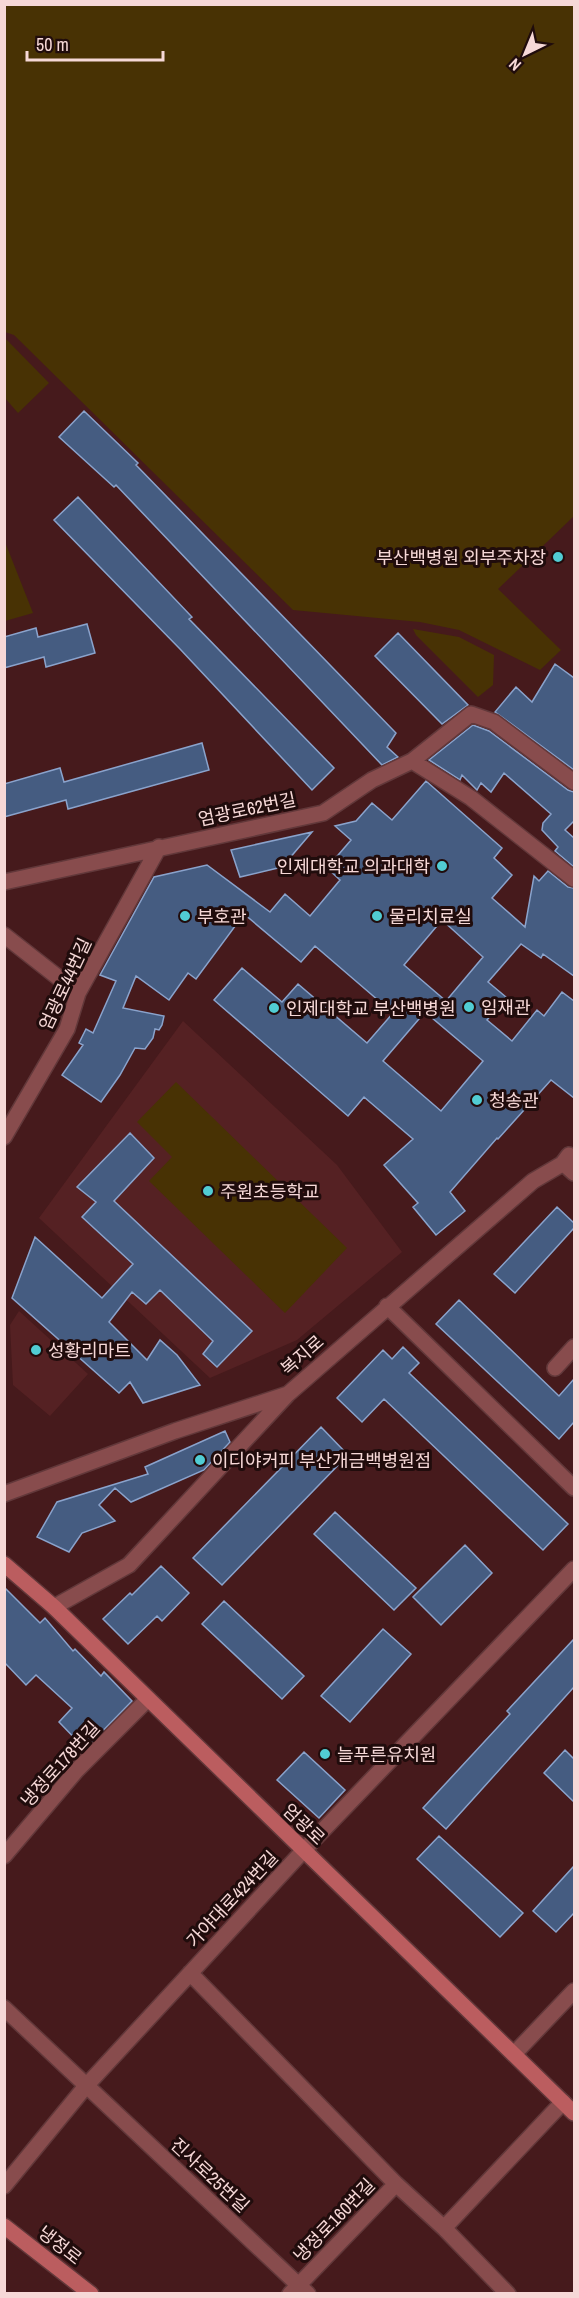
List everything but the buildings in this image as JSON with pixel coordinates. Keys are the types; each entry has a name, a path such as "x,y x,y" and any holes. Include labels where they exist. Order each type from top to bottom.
{"main road":[{"name":"엄광로","path":"4,1564 54,1607 569,2108"},
{"name":"냉정로","path":"4,2226 91,2294"}],"street":[{"name":"엄광로62번길","path":"4,882 322,813 372,780 412,760 471,714 494,722 574,782"},
{"path":"412,760 471,798 574,879"},
{"name":"엄광로44번길","path":"4,1137 67,1029 78,993 159,847"},
{"path":"4,935 78,993"},
{"path":"571,1164 574,1148"},
{"name":"복지로","path":"4,1494 175,1431 288,1394 533,1181 571,1164"},
{"path":"387,1306 574,1488"},
{"path":"555,1368 574,1347"},
{"path":"54,1607 129,1565 288,1394"},
{"path":"4,1482 29,1485"},
{"name":"가야대로424번길","path":"4,2186 86,2086 190,1973 303,1851 574,1569"},
{"name":"냉정로178번길","path":"4,1856 76,1772 148,1700"},
{"name":"가야대로424번길","path":"190,1973 285,2071"},
{"path":"514,2054 574,1991"},
{"path":"4,2008 86,2086"},
{"name":"냉정로160번길","path":"285,2071 396,2184 299,2291"},
{"name":"진사로25번길","path":"86,2086 299,2291"},
{"path":"444,2228 569,2108"},
{"path":"396,2184 444,2228 508,2294"}],"shaded area":[{"path":"4,5 574,5 574,516 498,589 561,650 540,670 459,630 420,622 293,610 14,335 5,332"},
{"path":"5,338 49,383 18,413 5,398"},
{"path":"5,542 33,613 4,621"},
{"path":"413,629 459,637 494,655 493,685 478,697 416,635"},
{"name":"주원초등학교","path":"183,1021 337,1165 402,1252 297,1340 210,1378 39,1218"},
{"path":"176,1082 347,1248 285,1313 149,1181 172,1157 137,1122"},
{"name":"성황리마트","path":"19,1311 88,1374 50,1416 13,1385 10,1325"}],"place":[{"name":"부산백병원 외부주차장","path":"558,557"},
{"name":"인제대학교 의과대학","path":"442,866"},
{"name":"부호관","path":"185,916"},
{"name":"물리치료실","path":"377,916"},
{"name":"임재관","path":"469,1007"},
{"name":"인제대학교 부산백병원","path":"274,1008"},
{"name":"청송관","path":"477,1100"},
{"name":"주원초등학교","path":"208,1191"},
{"name":"성황리마트","path":"36,1350"},
{"name":"이디야커피 부산개금백병원점","path":"200,1460"},
{"name":"늘푸른유치원","path":"325,1754"}]}
